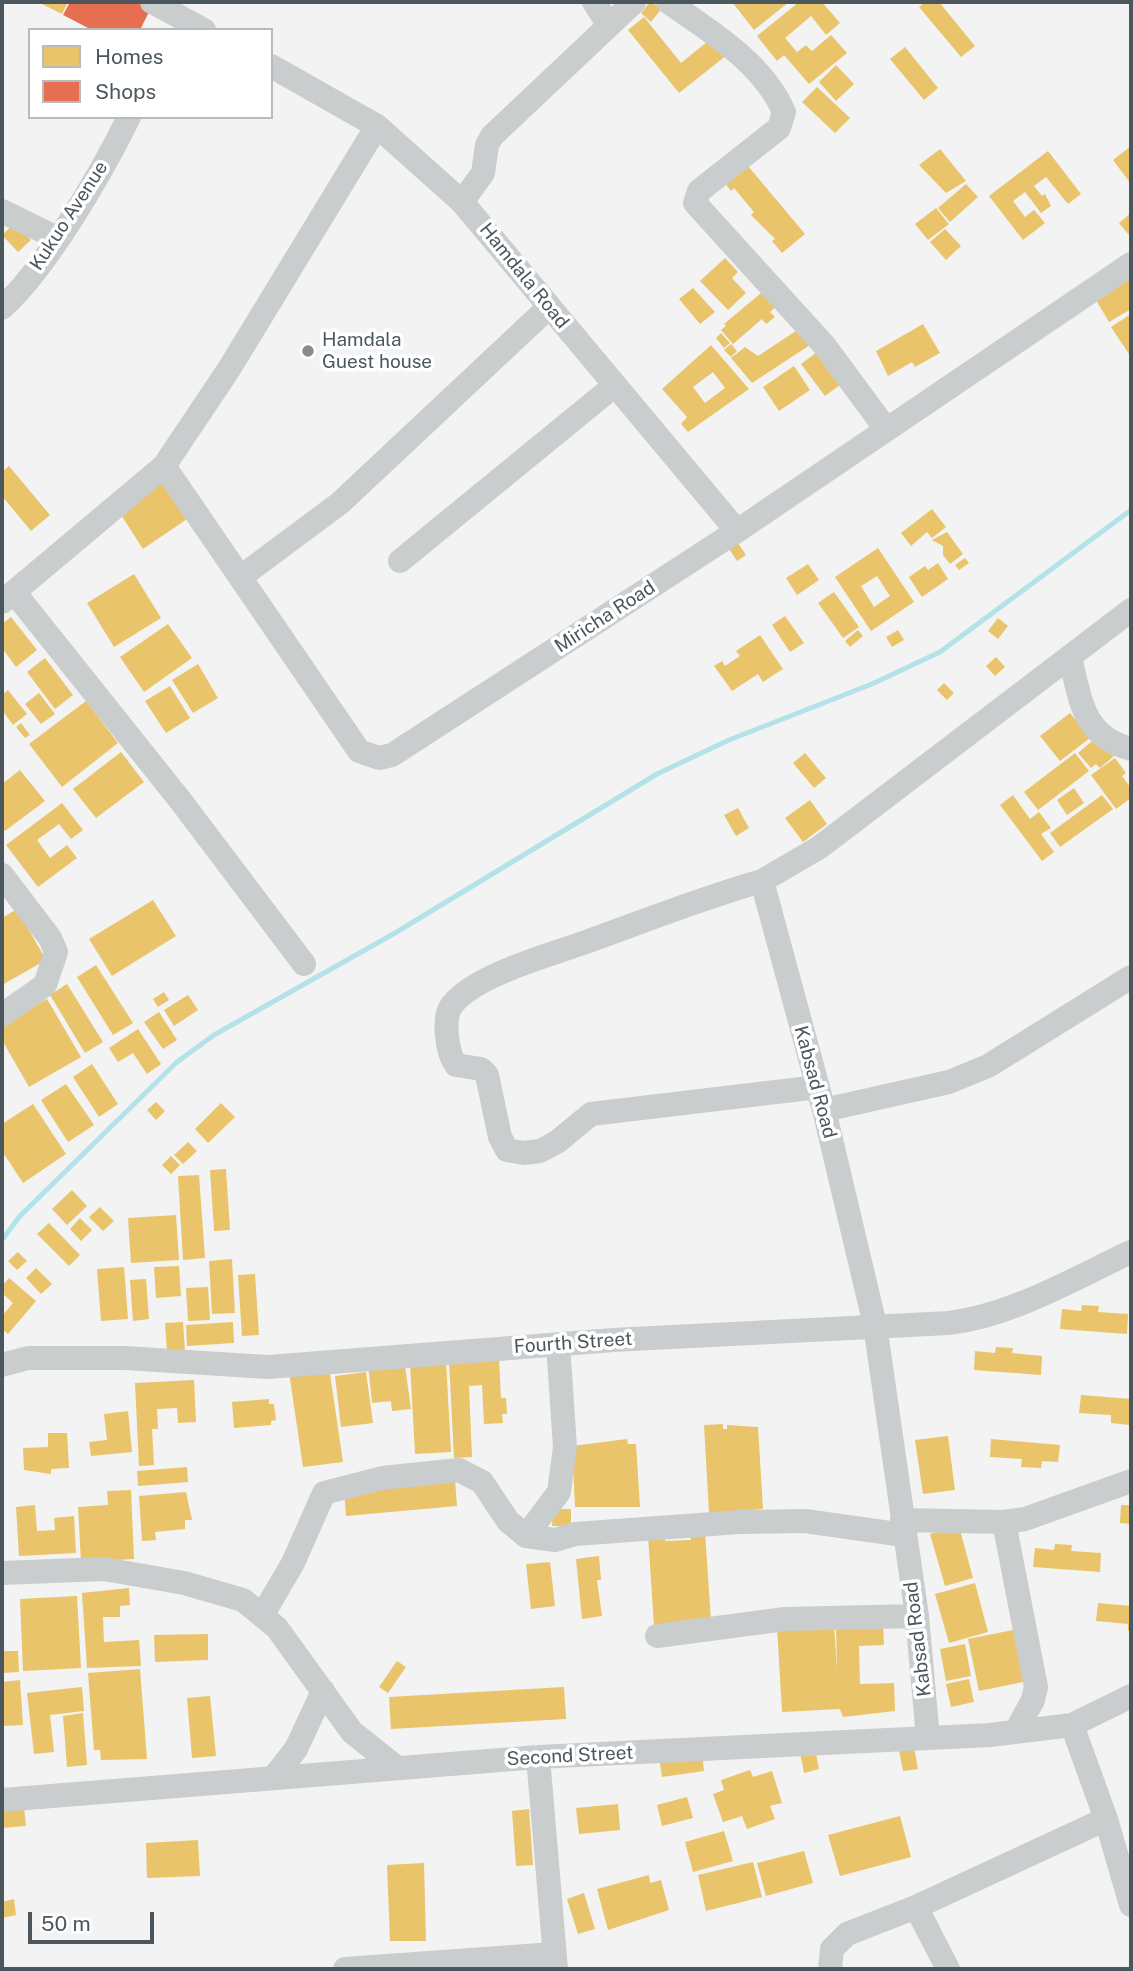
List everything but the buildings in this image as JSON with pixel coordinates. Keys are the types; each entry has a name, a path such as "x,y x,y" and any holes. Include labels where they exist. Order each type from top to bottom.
{"street":[{"path":"152,2 200,28"},
{"path":"594,2 608,24"},
{"path":"462,202 483,173 487,145 492,136 634,2"},
{"path":"668,2 712,30 745,59 783,112 784,121 779,128 699,191 695,204 824,345 886,429"},
{"name":"Hamdala Road","path":"273,67 377,126 462,202 737,531"},
{"name":"Kukuo Avenue","path":"2,308 18,294 57,238 128,119"},
{"path":"304,964 180,800 8,596 164,466 229,369 377,126"},
{"path":"2,211 57,238"},
{"name":"Miricha Road","path":"164,466 242,576 359,751 379,758 392,755 737,531 1131,264"},
{"path":"242,576 340,503 549,307"},
{"path":"400,561 614,386"},
{"path":"1131,610 820,847 762,881 652,915 493,976 454,1002 447,1012 450,1057 456,1065 481,1069 487,1075 500,1137 507,1150 524,1153 540,1151 557,1142 591,1114 820,1099 949,1082 988,1066 1131,977"},
{"path":"1070,658 1086,719 1113,743 1131,749"},
{"path":"2,875 50,938 56,952 45,985 2,1015"},
{"name":"Kabsad Road","path":"762,881 820,1099 875,1325 917,1616 928,1738"},
{"name":"Fourth Street","path":"2,1365 28,1358 125,1358 268,1367 558,1344 977,1319 1018,1304 1131,1252"},
{"path":"526,1536 559,1492 565,1447 558,1344"},
{"path":"263,1614 293,1563 314,1510 324,1493 382,1478 459,1470 482,1482 508,1521 526,1536 555,1540 589,1532 740,1522 805,1521 903,1528 1004,1522 1025,1519 1086,1500 1131,1481"},
{"path":"1004,1522 1036,1688 1033,1700 1016,1731"},
{"path":"2,1573 104,1569 184,1583 243,1600 263,1614 352,1732 396,1767"},
{"path":"657,1636 785,1619 917,1616"},
{"path":"274,1777 296,1749 323,1691"},
{"name":"Second Street","path":"2,1800 538,1757 990,1735 1072,1725 1131,1696"},
{"path":"1072,1725 1106,1819 1131,1905"},
{"path":"345,1969 555,1962 538,1757"},
{"path":"830,1969 832,1949 847,1934 916,1907 1106,1819"},
{"path":"916,1907 947,1969"}],"waterway":[{"path":"2,1240 20,1216 177,1062 214,1035 395,933 657,774 729,740 872,684 940,652 1131,510"}],"place":[{"name":"Hamdala Guest house","path":"308,351"}]}
